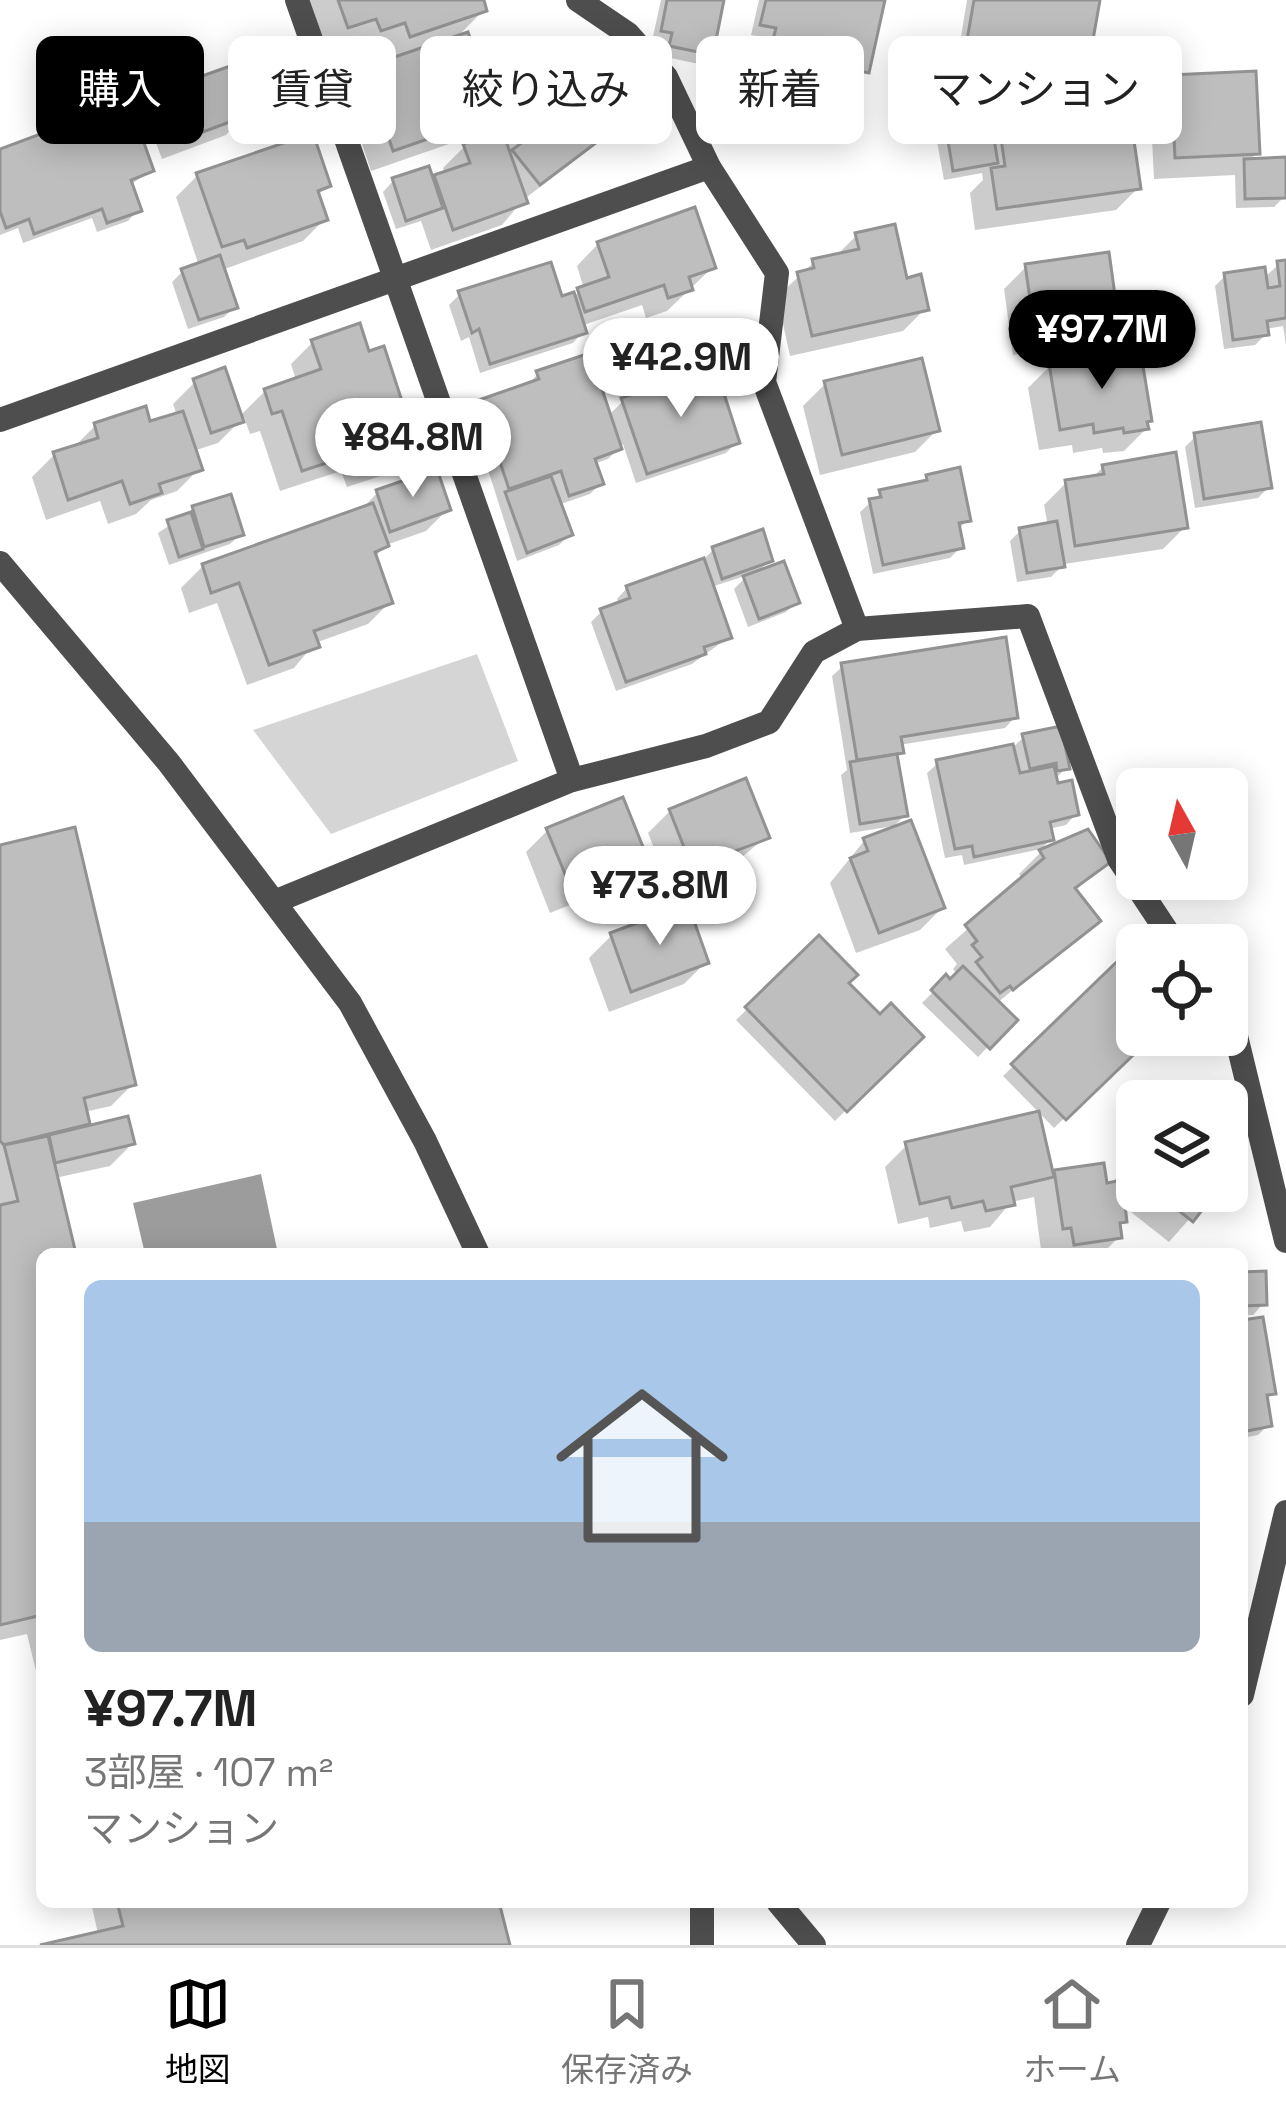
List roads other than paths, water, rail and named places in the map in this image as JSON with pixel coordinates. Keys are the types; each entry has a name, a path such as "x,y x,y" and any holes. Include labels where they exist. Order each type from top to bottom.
{"street":[{"path":"297,0 572,780"},
{"path":"578,0 628,34 666,76 709,167 777,273 764,382 857,629"},
{"path":"0,420 709,167"},
{"path":"0,563 169,763 350,1003 475,1248"},
{"path":"274,902 572,780 706,746 769,722 814,652 857,629 1028,616 1119,859 1162,924"},
{"path":"1242,1056 1286,1241"},
{"path":"1248,1670 1286,1512"},
{"path":"702,1908 702,1945"},
{"path":"783,1908 814,1945"},
{"path":"1138,1945 1157,1908"}]}
